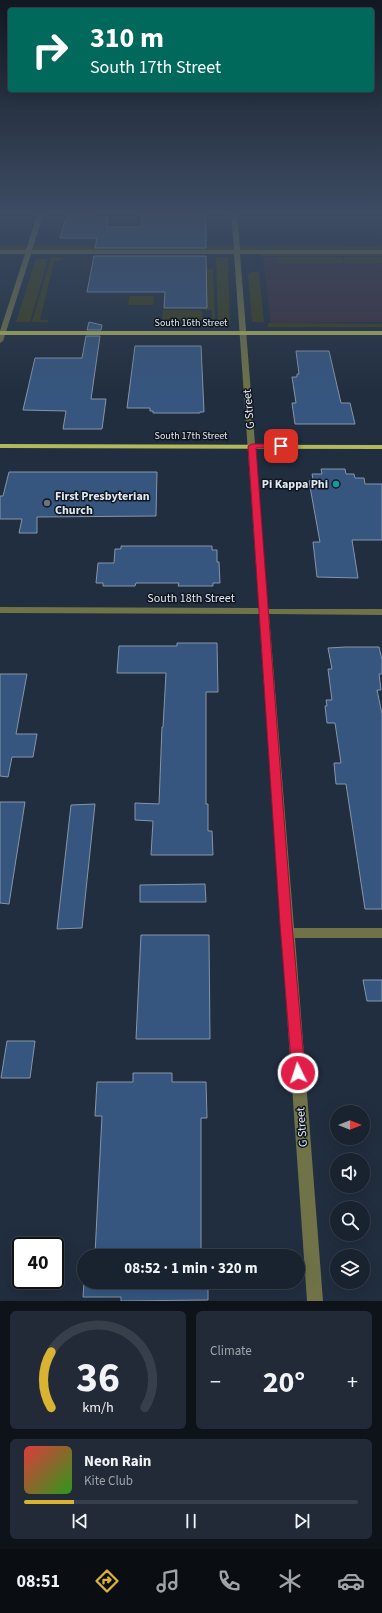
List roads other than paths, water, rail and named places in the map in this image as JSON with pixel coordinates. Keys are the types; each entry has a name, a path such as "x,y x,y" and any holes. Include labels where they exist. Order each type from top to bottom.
{"main road":[{"name":"South 16th Street","path":"1,333 382,334"},
{"name":"South 17th Street","path":"0,446 382,447"}],"street":[{"path":"0,342 1,333 21,273"},
{"name":"G Street","path":"239,273 315,1301"},
{"name":"South 18th Street","path":"0,610 382,612"},
{"path":"287,933 382,933"}],"place":[{"name":"Pi Kappa Phi","path":"336,484"},
{"name":"First Presbyterian Church","path":"47,503"}]}
